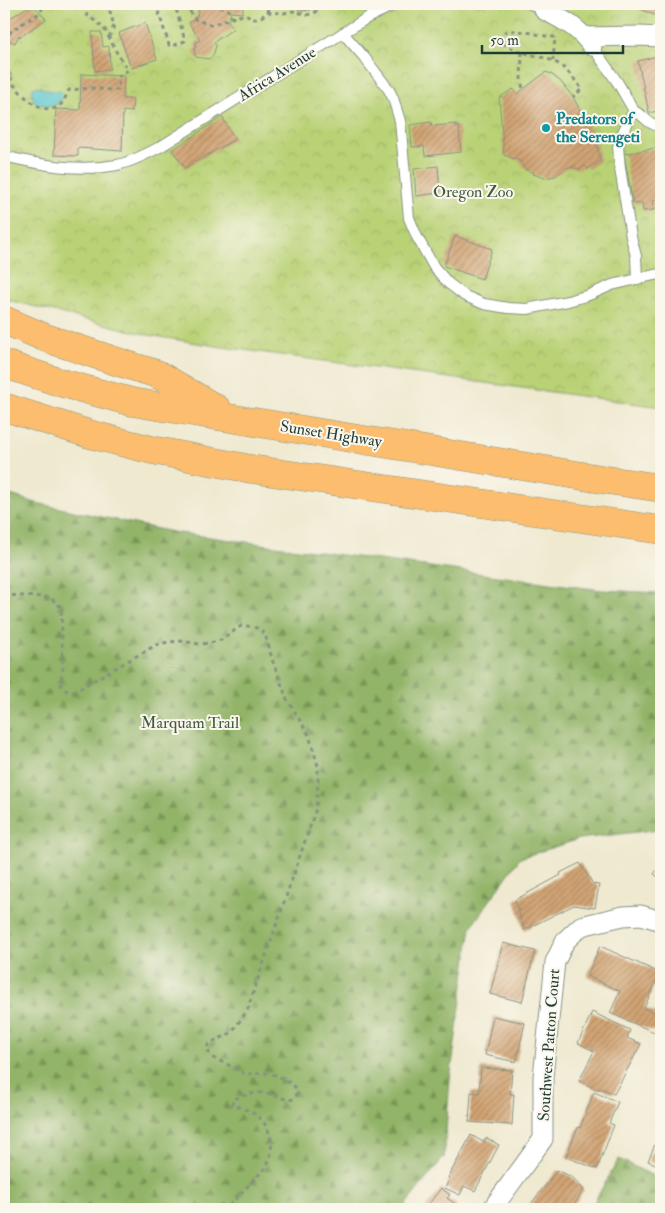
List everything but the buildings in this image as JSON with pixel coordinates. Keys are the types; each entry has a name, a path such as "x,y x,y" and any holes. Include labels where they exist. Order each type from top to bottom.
{"highway":[{"path":"4,320 46,338 157,374 232,418"},
{"name":"Sunset Highway","path":"4,364 62,383 132,402 661,488"},
{"path":"4,408 79,431 152,450 251,469 661,530"}],"street":[{"path":"538,7 584,37 661,37"},
{"name":"Southwest Patton Court","path":"492,1209 543,1139 544,1077 555,962 565,941 581,926 623,916 641,915 661,921"}],"lane":[{"name":"Africa Avenue","path":"4,156 54,166 80,167 99,167 132,160 160,147 367,18 396,4"},
{"path":"343,33 390,90 393,98 400,120 409,218 417,237 434,267 448,283 465,296 484,304 527,309 568,302 612,285 661,274"},
{"path":"584,37 618,83 634,111 661,128"},
{"path":"634,111 618,147 631,237 636,256 637,279"}],"path":[{"path":"4,40 12,30 40,13 44,4"},
{"path":"4,71 9,81 34,104 46,109 57,108 63,102 69,90 91,88 118,90 119,76 128,70 104,28 87,15 83,4"},
{"path":"109,4 114,26 109,37"},
{"path":"156,4 169,45 174,45 185,41 175,5 178,4"},
{"path":"185,4 196,20 211,25 238,16 247,15 254,19 268,12 284,13 293,11 307,15 316,12 320,4"},
{"path":"268,12 269,4"},
{"path":"290,4 293,11"},
{"path":"189,10 194,6 212,6 226,9 231,12 232,18"},
{"path":"573,97 582,89 568,71 553,61 505,46 500,41 500,38 505,32 512,31 527,32 550,38 560,35 584,37"},
{"path":"553,61 555,37"},
{"path":"522,52 521,80 523,89"},
{"path":"4,595 44,596 53,600 61,607 63,667 61,685 67,691 75,691 156,645 182,641 199,644 210,643 221,640 237,628 246,626 257,628 265,634 287,699 309,734 318,766 316,809 247,1011 231,1033 207,1045 209,1053 213,1058 248,1074 268,1073 278,1076 292,1084 297,1092 293,1099 260,1093 248,1094 233,1100 233,1105 249,1110 267,1127 272,1149 266,1167 226,1209"}],"green space":[{"name":"Oregon Zoo","path":"4,4 661,4 661,407 222,347 148,335 4,299"},
{"name":"Marquam Trail","path":"4,493 36,503 172,532 601,590 661,593 661,829 579,839 520,858 471,927 450,1079 444,1157 402,1209 4,1209"},
{"path":"619,1159 661,1180 661,1209 590,1209"}],"water":[{"path":"37,86 50,91 60,91 62,94 60,102 47,106 35,102 32,96 32,89"}],"place":[{"name":"Predators of the Serengeti","path":"546,128"}]}
